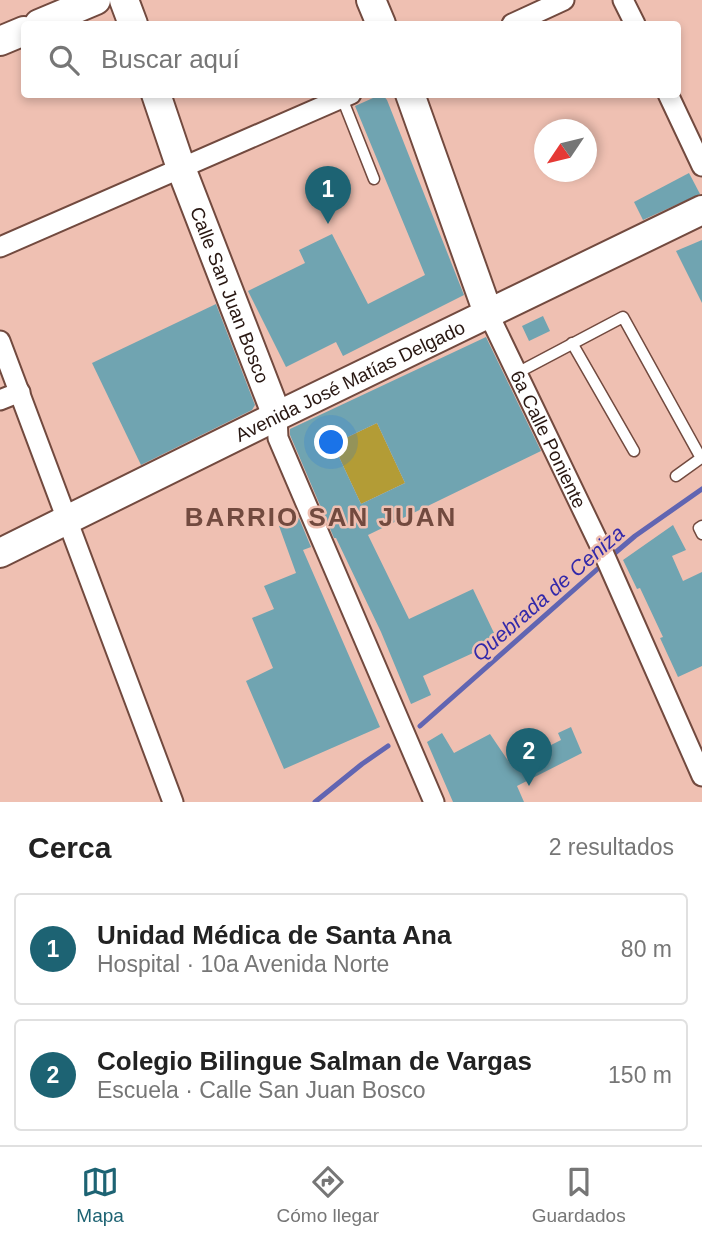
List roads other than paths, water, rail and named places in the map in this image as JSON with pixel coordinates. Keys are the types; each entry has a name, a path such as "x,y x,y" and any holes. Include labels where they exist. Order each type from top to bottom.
{"street":[{"path":"46,21 96,0"},
{"path":"124,0 132,21"},
{"path":"371,0 380,21"},
{"path":"518,21 564,0"},
{"path":"623,0 634,21"},
{"path":"0,41 21,32"},
{"name":"Calle San Juan Bosco","path":"157,98 181,168 277,416 278,438 434,802"},
{"path":"0,247 341,98"},
{"name":"6a Calle Poniente","path":"411,98 488,313 603,552 702,776"},
{"path":"670,98 702,166"},
{"name":"Avenida José Matías Delgado","path":"0,553 702,210"},
{"path":"0,341 173,802"},
{"path":"0,400 20,392"}],"lane":[{"path":"347,98 374,179"},
{"path":"517,373 623,317 701,458 677,476"},
{"path":"572,343 634,451"},
{"path":"702,526 699,528 702,534"}],"waterway":[{"name":"Quebrada de Ceniza","path":"609,558 635,536 702,489"},
{"name":"Quebrada de Ceniza","path":"420,726 602,565"},
{"name":"Quebrada de Ceniza","path":"315,802 388,746"}],"place":[{"name":"Unidad Médica de Santa Ana","path":"328,224"},
{"name":"Colegio Bilingue Salman de Vargas","path":"529,786"}],"district":[{"name":"BARRIO SAN JUAN","path":"321,517"}]}
